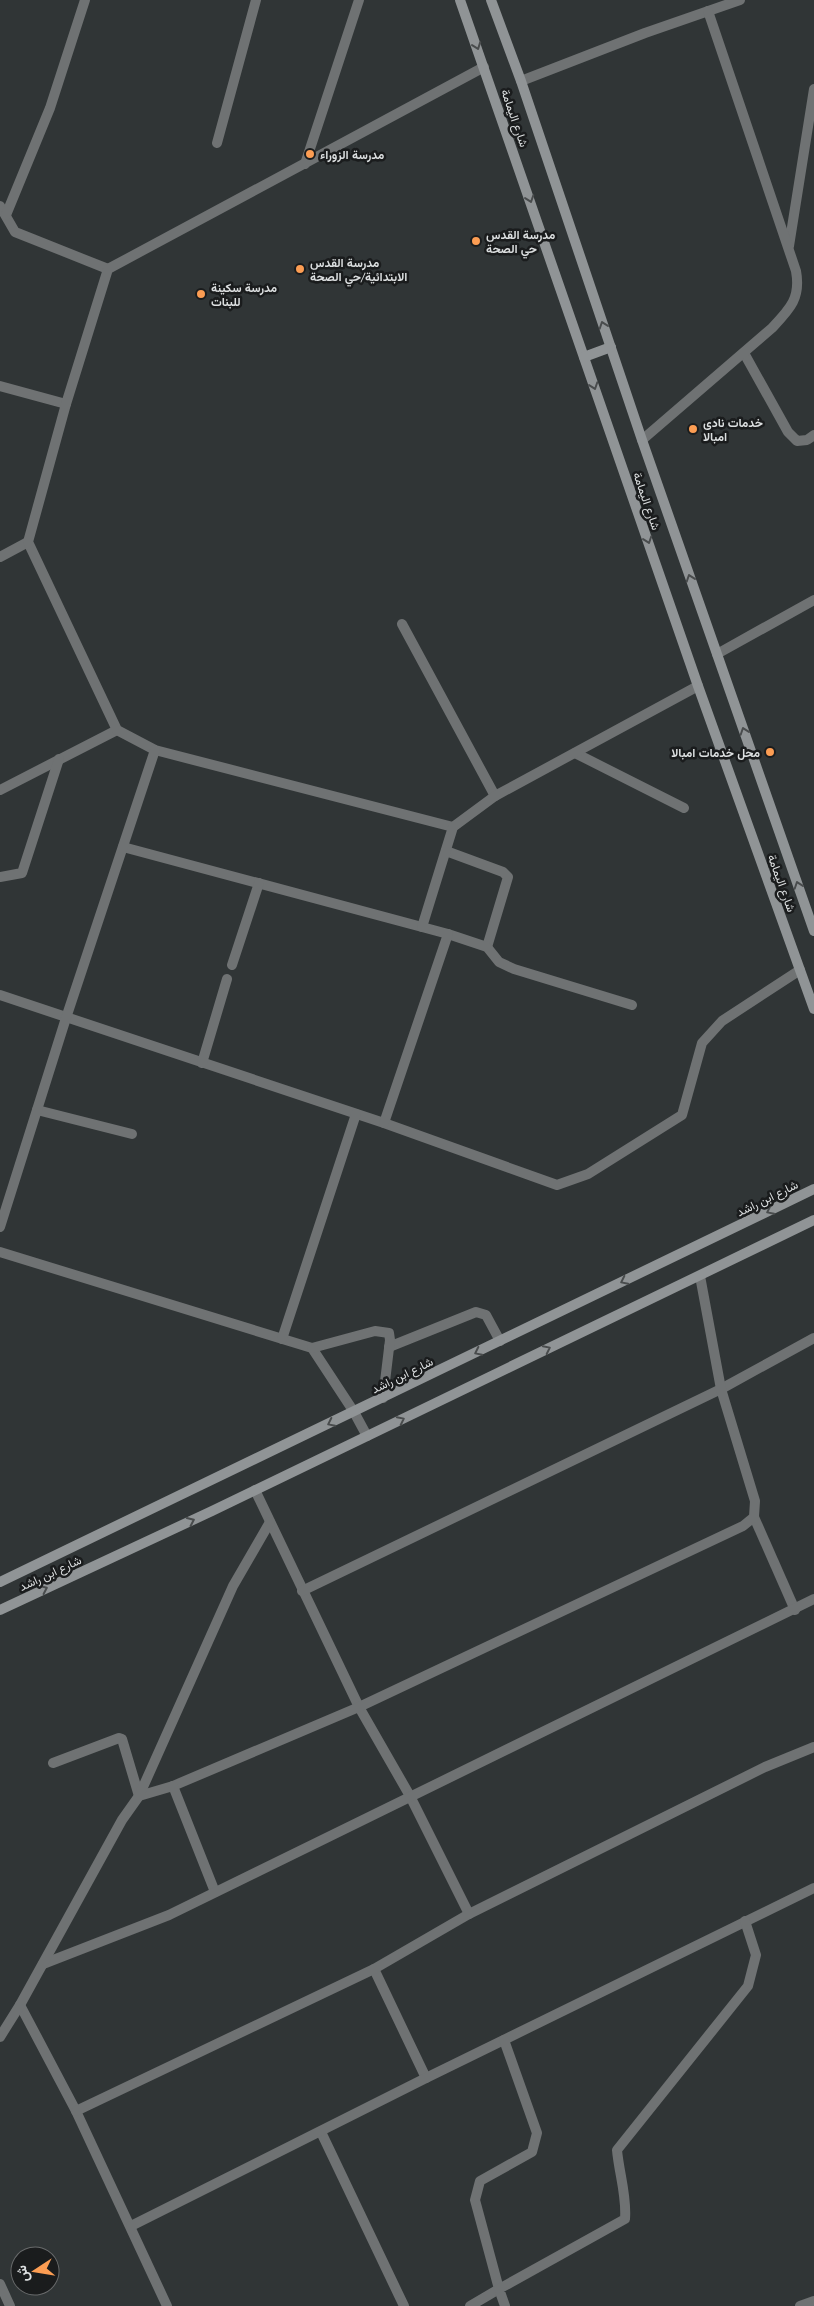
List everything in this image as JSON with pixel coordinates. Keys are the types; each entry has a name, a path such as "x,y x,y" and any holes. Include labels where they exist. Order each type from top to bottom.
{"main road":[{"name":"شارع اليمامة","path":"460,0 698,686 814,1009"},
{"name":"شارع اليمامة","path":"491,0 642,440 814,931"},
{"path":"584,356 610,347"},
{"name":"شارع ابن راشد","path":"0,1582 814,1189"},
{"name":"شارع ابن راشد","path":"0,1610 255,1490 814,1220"},
{"path":"803,1226 814,1226"}],"street":[{"path":"85,0 50,108 3,210 15,232 108,270"},
{"path":"217,142 256,0"},
{"path":"305,164 359,0"},
{"path":"520,81 740,0"},
{"path":"642,440 744,353 786,313 796,298 799,286 788,247 708,11"},
{"path":"453,827 155,750 117,730 28,542 66,404 108,270 484,67"},
{"path":"788,247 814,89"},
{"path":"744,353 788,432 797,441 807,440 814,434"},
{"path":"0,386 66,404"},
{"path":"0,557 28,542"},
{"path":"717,654 814,600"},
{"path":"402,624 495,796"},
{"path":"422,927 453,827 495,796 698,686"},
{"path":"0,790 117,730"},
{"path":"0,1227 66,1018 155,750"},
{"path":"575,753 684,808"},
{"path":"0,877 22,873 58,759"},
{"path":"123,848 448,934 487,947 499,962 514,969 632,1005"},
{"path":"446,851 503,872 508,877 487,947"},
{"path":"232,965 259,884"},
{"path":"384,1123 448,934"},
{"path":"0,995 384,1123 557,1185 580,1177 682,1115 702,1043 722,1021 800,970"},
{"path":"202,1062 227,979"},
{"path":"37,1110 132,1134"},
{"path":"282,1339 356,1114"},
{"path":"0,1252 312,1348 375,1331 389,1333 383,1398"},
{"path":"700,1276 721,1389 755,1500 754,1517 794,1610"},
{"path":"389,1347 476,1312 486,1315 500,1341"},
{"path":"302,1591 721,1389 814,1338"},
{"path":"312,1348 354,1412 367,1436"},
{"path":"255,1490 359,1706 410,1796 468,1914"},
{"path":"139,1796 173,1786 359,1706 743,1526 754,1517"},
{"path":"0,2036 20,2005 122,1820 139,1796 234,1586 270,1522"},
{"path":"43,1964 169,1915 814,1600"},
{"path":"53,1763 114,1739 122,1739 139,1796"},
{"path":"76,2111 374,1969 468,1914 765,1767 814,1747"},
{"path":"173,1786 216,1892"},
{"path":"131,2226 426,2078 814,1888"},
{"path":"470,2306 625,2219 626,2200 617,2150 748,1986 756,1955 745,1921"},
{"path":"374,1969 426,2078"},
{"path":"20,2005 76,2111 168,2306"},
{"path":"504,2040 537,2133 532,2152 480,2181 474,2200 505,2306"},
{"path":"321,2132 404,2306"},
{"path":"0,2284 10,2306"},
{"path":"800,2306 814,2301"}],"place":[{"name":"مدرسة الزوراء","path":"310,154"},
{"name":"مدرسة القدس حي الصحة","path":"476,241"},
{"name":"مدرسة القدس الابتدائية/حي الصحة","path":"300,269"},
{"name":"مدرسة سكينة للبنات","path":"201,294"},
{"name":"خدمات نادي امبالا","path":"693,429"},
{"name":"محل خدمات امبالا","path":"770,752"}]}
